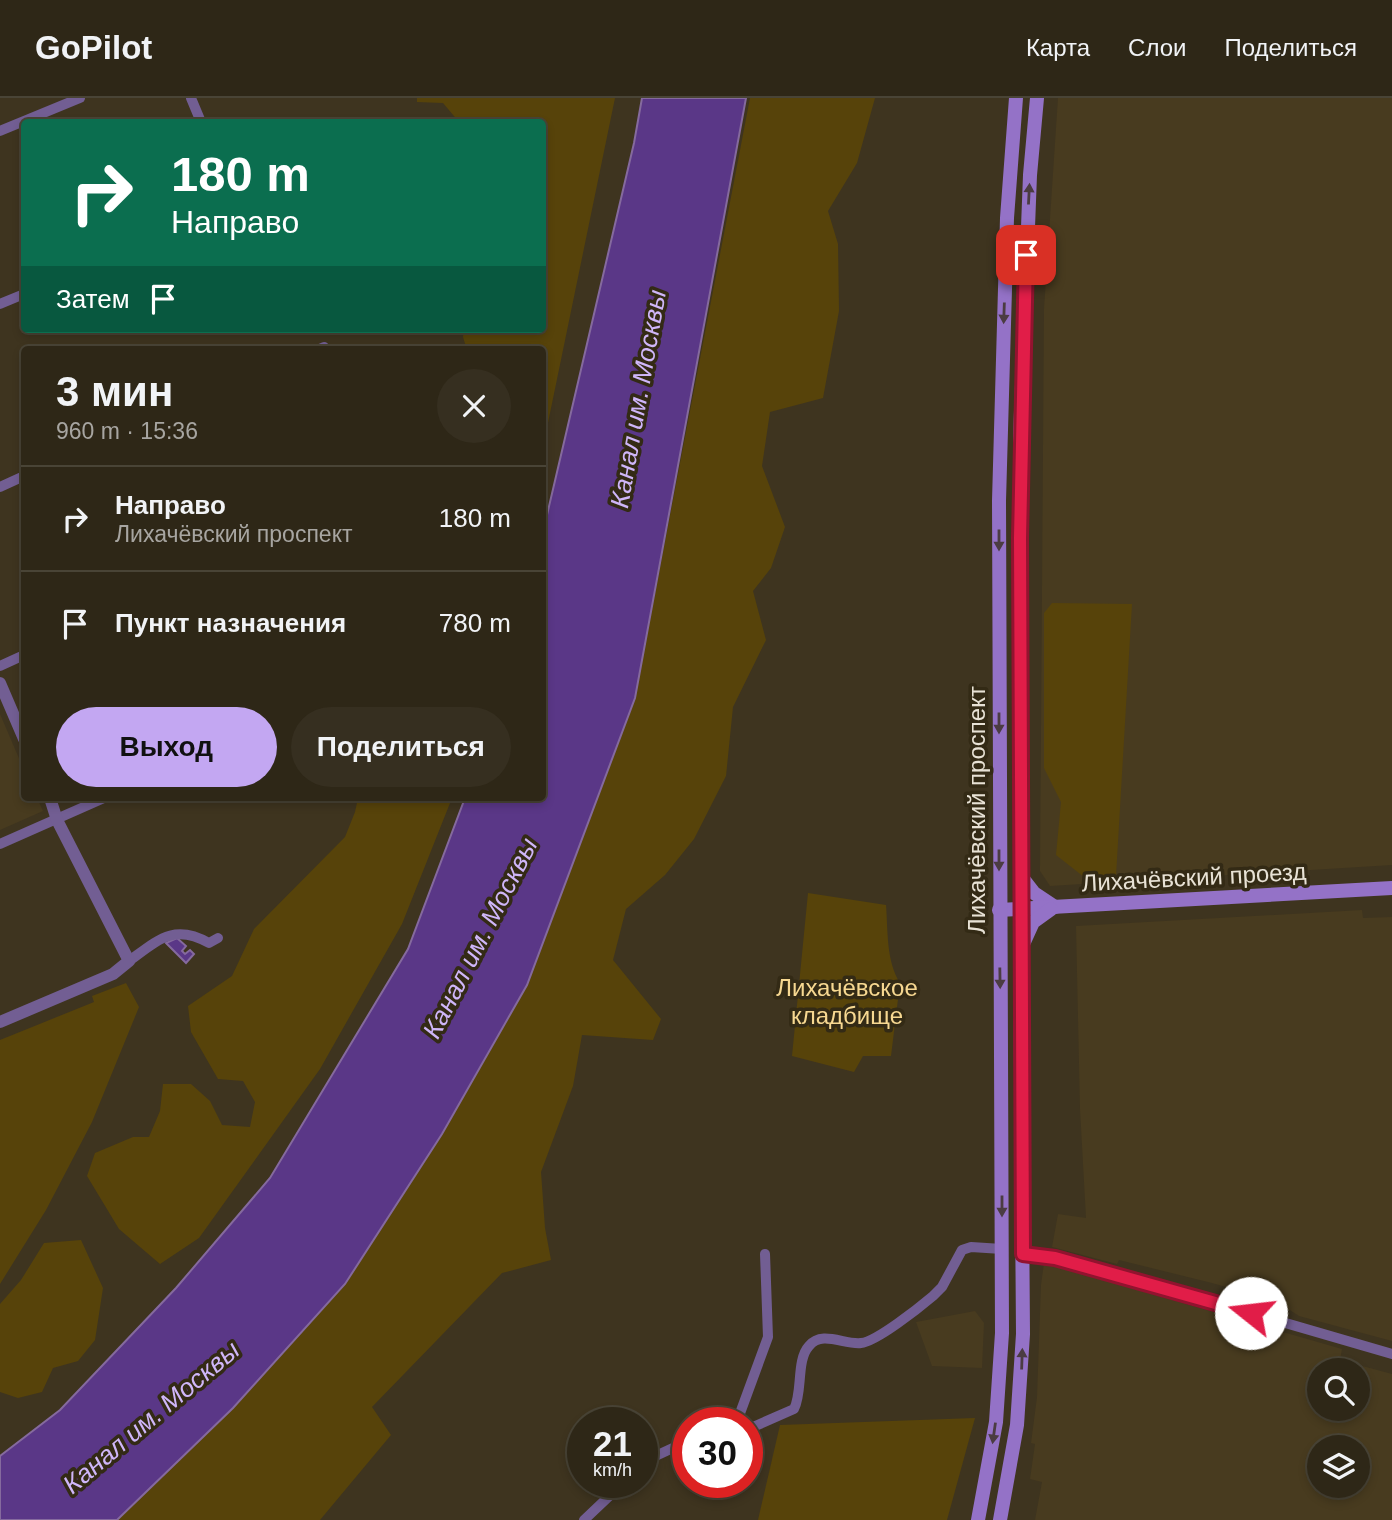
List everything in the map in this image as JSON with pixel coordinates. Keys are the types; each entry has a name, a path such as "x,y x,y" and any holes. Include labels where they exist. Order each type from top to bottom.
{"main road":[{"name":"Лихачёвский проспект","path":"978,1520 990,1466 1000,1377 1000,437 1007,218 1016,98"},
{"name":"Лихачёвский проспект","path":"1000,1520 1011,1470 1021,1378 1023,1254 1020,437 1030,174 1037,98"},
{"path":"1020,875 1034,893 1055,907"},
{"name":"Лихачёвский проезд","path":"999,910 1392,888"},
{"path":"1020,952 1033,922 1055,907"}],"street":[{"path":"29,119 80,98"},
{"path":"191,98 200,119"},
{"path":"0,131 21,122"},
{"path":"0,304 21,295"},
{"path":"0,487 21,477"},
{"path":"0,666 21,656"},
{"path":"0,683 21,732"},
{"path":"51,801 57,820 130,961"},
{"path":"0,844 98,801"},
{"path":"0,1022 113,974 169,934 189,934 209,943 218,938"},
{"path":"763,1423 794,1409 805,1352 816,1340 868,1342 933,1296 942,1287 962,1250 971,1247 1002,1249"},
{"path":"1023,1254 1055,1258 1114,1273 1392,1354"},
{"path":"742,1407 768,1337 765,1255"},
{"path":"584,1520 607,1498"}],"shaded area":[{"path":"1058,98 1392,98 1392,865 1050,886 1040,871 1044,309"},
{"path":"0,714 21,763 21,801 38,801 43,811 0,830"},
{"path":"1362,910 1363,918 1392,917 1392,1341 1299,1316 1276,1301 1212,1283 1119,1260 1117,1264 1052,1247 1058,1214 1086,1218 1080,1109 1076,926"},
{"path":"1044,1263 1342,1349 1340,1358 1307,1358 1307,1421 1370,1421 1370,1368 1392,1374 1392,1520 1035,1520 1042,1482 1030,1479"},
{"path":"975,1311 984,1323 982,1368 932,1366 916,1322"}],"green space":[{"path":"417,98 615,98 546,432 546,346 466,346 463,337 464,333 546,333 546,119 456,119 443,103 417,102"},
{"path":"750,98 875,98 857,163 828,211 838,244 839,311 823,398 770,412 762,466 785,527 771,568 753,591 766,640 733,707 726,776 694,839 665,875 626,909 613,960 661,1019 653,1040 582,1035 573,1086 541,1172 545,1228 551,1260 502,1273 372,1407 391,1435 320,1520 117,1520 233,1408 345,1284 442,1134 527,985 635,698"},
{"path":"1052,603 1132,604 1116,876 1084,877 1056,855 1061,802 1044,768 1044,613"},
{"path":"357,801 451,801 402,924 320,1069 199,1238 160,1264 119,1229 87,1176 95,1153 133,1137 149,1137 160,1111 163,1084 191,1084 210,1101 222,1125 250,1127 255,1102 243,1081 218,1079 191,1032 188,1006 232,976 254,929 345,837"},
{"name":"Лихачёвское кладбище","path":"808,893 886,905 890,955 900,983 891,1056 863,1056 854,1072 792,1056"},
{"path":"126,983 139,1007 92,1122 46,1210 0,1284 0,1040 94,1002 92,996"},
{"path":"81,1240 103,1288 95,1340 78,1361 53,1368 42,1392 18,1398 0,1392 0,1304 21,1280 44,1243"},
{"path":"975,1418 947,1520 758,1520 780,1425"}],"water":[{"name":"Канал им. Москвы","path":"642,98 746,98 635,698 527,985 442,1134 345,1284 233,1408 117,1520 0,1520 0,1456 60,1410 176,1288 270,1178 408,949 464,801 546,801 546,519 634,143"},
{"path":"177,938 186,946 182,951 185,954 190,950 194,954 186,963 166,943"}],"route":[{"path":"1026,255 1020,437 1023,1254 1036,1254 1114,1273 1251,1313"}]}
